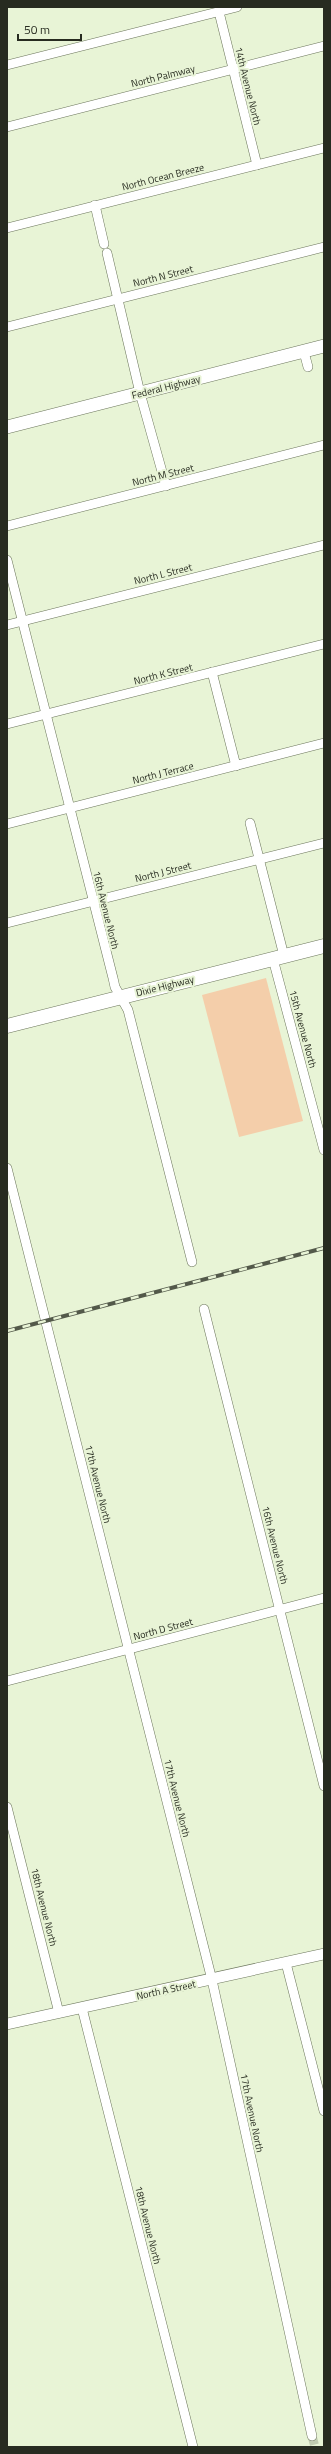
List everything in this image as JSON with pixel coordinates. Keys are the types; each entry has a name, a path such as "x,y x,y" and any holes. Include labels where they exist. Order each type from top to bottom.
{"main road":[{"name":"Federal Highway","path":"7,427 324,346"},
{"name":"Dixie Highway","path":"7,1026 324,946"}],"street":[{"path":"7,65 237,7"},
{"name":"14th Avenue North","path":"219,12 257,165"},
{"name":"North Palmway","path":"7,127 324,46"},
{"name":"North Ocean Breeze","path":"7,228 324,148"},
{"path":"95,206 104,244"},
{"name":"North N Street","path":"7,327 324,247"},
{"path":"107,253 140,393 166,486"},
{"path":"304,352 308,367"},
{"name":"North M Street","path":"7,526 324,446"},
{"name":"North L Street","path":"7,625 324,545"},
{"name":"16th Avenue North","path":"7,560 115,987 128,1010 192,1262"},
{"name":"North K Street","path":"7,724 324,644"},
{"path":"212,672 236,766"},
{"name":"North J Terrace","path":"7,824 324,744"},
{"name":"15th Avenue North","path":"250,823 259,859 279,958 324,1150"},
{"name":"North J Street","path":"7,923 324,843"},
{"name":"17th Avenue North","path":"7,1168 212,1980 312,2436"},
{"name":"16th Avenue North","path":"204,1309 324,1786"},
{"name":"North D Street","path":"7,1681 324,1598"},
{"name":"18th Avenue North","path":"7,1807 59,2013"},
{"name":"North A Street","path":"7,2024 212,1980 324,1954"},
{"path":"286,1963 324,2111"},
{"name":"18th Avenue North","path":"82,2008 193,2447"}],"shaded area":[{"path":"266,978 303,1121 239,1137 202,995"}],"tunnel":[{"path":"312,2436 315,2447"}],"railway":[{"path":"7,1331 324,1248"}]}
